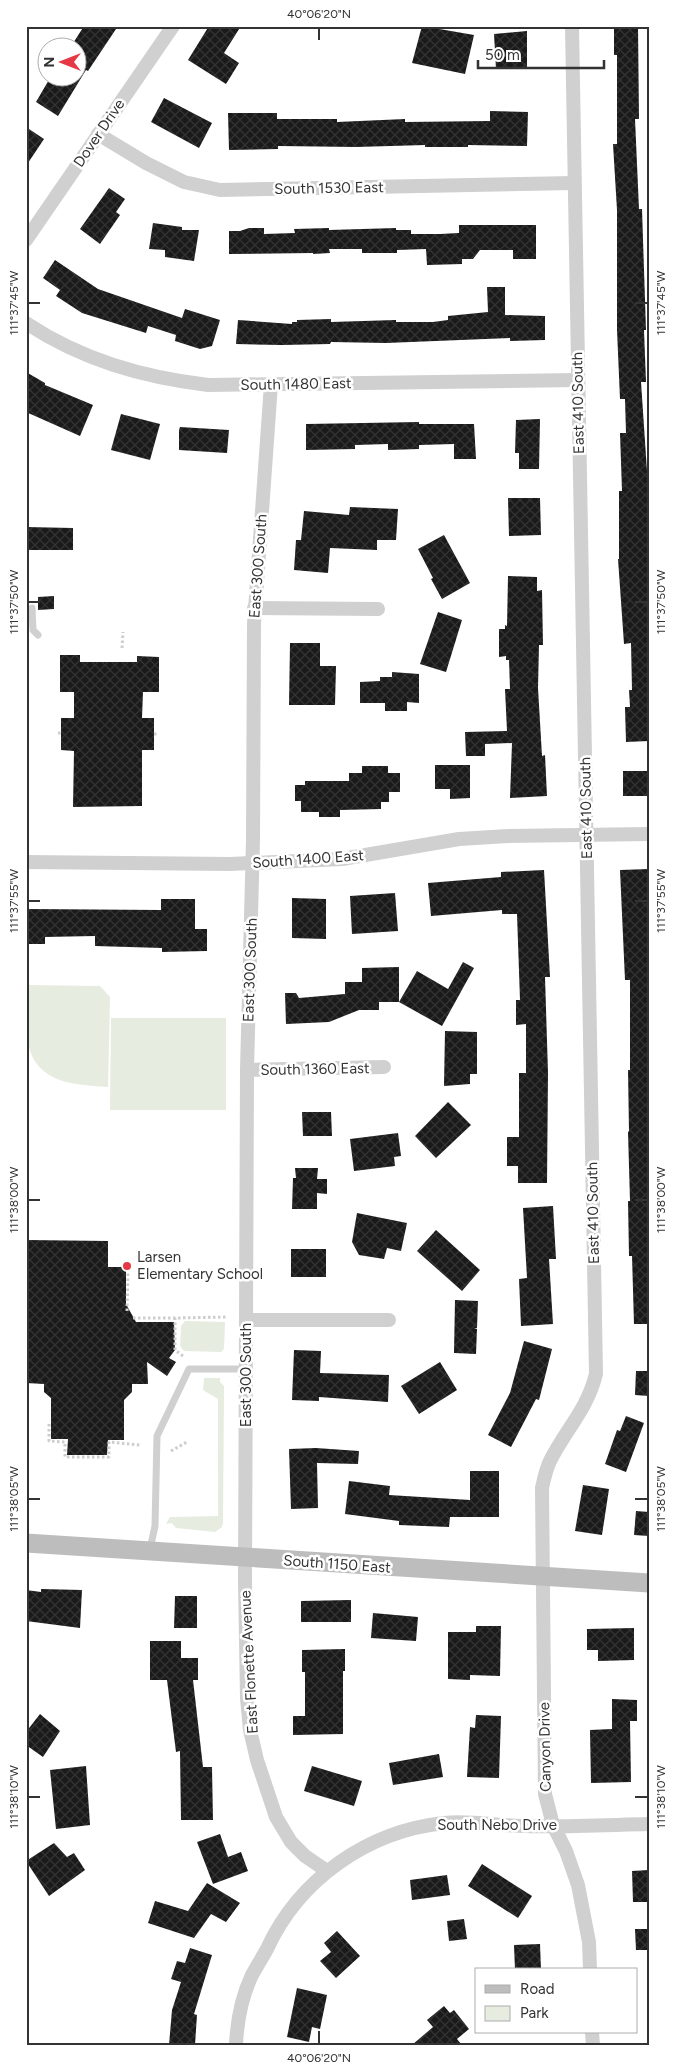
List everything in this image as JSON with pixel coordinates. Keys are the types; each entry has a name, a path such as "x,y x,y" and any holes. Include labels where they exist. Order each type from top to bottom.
{"street":[{"name":"Dover Drive","path":"26,240 173,26"},
{"name":"East 410 South","path":"542,1577 542,1488 545,1474 550,1462 588,1400 596,1374 572,26"},
{"name":"South 1530 East","path":"98,134 138,159 184,182 220,190 574,183"},
{"name":"South 1480 East","path":"26,323 57,342 82,354 139,374 208,385 578,380"},
{"name":"East 300 South","path":"246,1558 247,1070 252,863 254,608 271,384"},
{"path":"254,608 378,609"},
{"name":"South 1400 East","path":"26,862 252,863 342,859 459,839 508,836 649,834"},
{"name":"South 1360 East","path":"247,1070 384,1067"},
{"path":"247,1320 389,1320"},
{"name":"South 1150 East","path":"26,1543 649,1583"},
{"name":"East Flonette Avenue","path":"246,1558 247,1698 250,1730 257,1760 276,1817 291,1842 305,1856 327,1872"},
{"name":"Canyon Drive","path":"542,1577 545,1794 553,1826 566,1851 578,1885 589,1942 590,1968"},
{"name":"South Nebo Drive","path":"327,1872 356,1852 383,1838 432,1825 447,1823 553,1826 649,1824"},
{"path":"236,2045 238,2018 252,1976 272,1936 304,1892 327,1872"}],"lane":[{"path":"32,608 33,630 38,636"},
{"path":"150,1552 155,1526 157,1436 189,1369 246,1369"}],"path":[{"path":"122,648 123,632"},
{"path":"154,734 159,734"},
{"path":"128,1268 128,1311"},
{"path":"133,1318 227,1317"},
{"path":"174,1318 175,1350 184,1356"},
{"path":"26,1420 31,1420"},
{"path":"49,1424 49,1442 65,1442 65,1457 109,1457 109,1442 140,1445"},
{"path":"171,1451 186,1442"}],"green space":[{"path":"26,985 100,986 110,997 108,1087 66,1082 50,1076 40,1067 32,1056 28,1044 26,1030"},
{"path":"111,1018 226,1018 226,1110 110,1110"},
{"path":"185,1321 225,1322 224,1349 221,1352 184,1351 180,1346 181,1326"},
{"path":"204,1378 220,1378 220,1382 224,1386 223,1523 222,1527 215,1532 176,1528 172,1523 166,1524 170,1517 218,1516 218,1399 203,1390"}],"building":[{"path":"84,26 118,26 88,71 88,38 76,38"},
{"path":"209,26 241,26 224,53 239,63 226,84 188,60"},
{"path":"422,26 474,35 465,74 412,63"},
{"path":"614,26 638,26 639,119 635,119 639,209 642,209 646,330 644,330 646,382 641,382 647,471 649,741 626,742 625,707 630,707 629,690 632,690 631,643 624,644 618,559 619,491 622,491 620,433 626,433 625,399 620,399 617,330 617,210 613,144 617,144 617,55 614,55"},
{"path":"527,31 527,68 496,69 494,34"},
{"path":"44,88 75,88 58,116 36,102"},
{"path":"164,98 212,123 199,148 151,122"},
{"path":"490,111 528,112 527,146 278,146 278,149 229,150 228,113 277,113 277,119 337,119 337,122 405,119 405,122 490,121"},
{"path":"26,127 44,139 26,166"},
{"path":"109,188 125,199 116,212 120,215 100,244 80,229"},
{"path":"153,223 182,227 182,230 199,230 194,261 165,257 165,250 149,249"},
{"path":"459,225 536,225 536,259 513,259 513,250 480,250 473,259 462,259 462,264 427,265 426,249 397,250 397,253 362,253 362,249 329,249 330,253 313,254 229,254 229,231 240,231 249,228 264,228 264,234 295,233 294,229 396,228 396,230 411,230 411,234 440,234 459,233"},
{"path":"55,260 98,289 182,318 185,309 220,320 212,346 200,349 175,341 176,335 148,326 146,333 82,313 56,296 60,290 43,278"},
{"path":"487,287 505,287 505,315 545,316 545,340 510,341 510,338 386,343 236,344 238,320 292,324 292,322 297,322 297,320 331,319 331,322 396,320 396,322 433,322 448,320 448,316 488,312"},
{"path":"26,372 45,383 45,385 93,405 80,436 26,412"},
{"path":"121,414 160,424 150,460 111,450"},
{"path":"540,419 539,469 519,469 519,453 515,453 516,420"},
{"path":"419,422 419,424 474,424 476,459 454,459 454,444 419,445 419,449 388,450 388,444 355,445 355,449 306,450 306,424"},
{"path":"180,427 229,430 227,453 179,450"},
{"path":"508,498 540,498 541,535 509,536"},
{"path":"350,507 398,509 396,540 377,540 377,550 330,548 328,573 294,570 296,540 301,540 304,511 349,515"},
{"path":"26,527 73,528 73,550 26,550"},
{"path":"444,535 470,583 442,599 418,549"},
{"path":"508,576 537,577 537,591 542,590 543,645 539,645 538,688 542,756 545,755 547,796 510,798 512,743 485,744 485,756 466,756 465,732 507,731 505,689 510,689 509,660 506,660 506,656 499,657 499,629 505,629 505,625 507,626"},
{"path":"54,596 54,609 38,610 38,597"},
{"path":"438,612 462,620 446,672 420,664"},
{"path":"290,643 320,643 320,666 336,666 335,705 289,705"},
{"path":"60,655 80,655 80,662 137,662 137,656 159,657 159,692 143,692 142,718 154,718 154,750 142,750 142,806 73,807 74,751 61,750 61,718 74,718 74,692 60,692"},
{"path":"392,672 419,674 419,703 407,702 407,711 385,711 385,703 360,703 360,682 380,681 380,677 392,677"},
{"path":"435,765 470,765 470,798 450,799 450,789 435,789"},
{"path":"362,766 388,766 388,773 400,773 400,792 389,792 389,802 381,802 381,809 340,810 340,817 319,817 319,812 301,812 301,801 295,801 295,785 305,785 305,781 349,781 349,773 362,773"},
{"path":"623,771 649,771 649,796 623,796"},
{"path":"649,869 649,1324 634,1324 632,1256 629,1256 628,1201 630,1201 628,1070 630,1070 630,980 625,980 620,870"},
{"path":"544,870 550,977 545,977 548,1073 547,1183 518,1183 518,1166 507,1166 507,1137 519,1137 519,1073 526,1073 526,1024 516,1025 516,1000 520,1000 517,914 502,914 502,910 431,916 428,883 501,877 501,872"},
{"path":"395,893 398,931 352,934 350,896"},
{"path":"292,898 326,899 326,939 292,938"},
{"path":"161,899 195,899 195,929 207,929 207,951 162,952 162,948 95,946 95,936 45,937 45,944 26,944 26,909 161,910"},
{"path":"463,962 474,968 442,1026 399,1002 417,971 448,989"},
{"path":"399,967 399,1002 379,1002 379,1010 359,1010 329,1022 286,1024 285,993 296,993 299,998 345,994 345,982 362,982 362,968"},
{"path":"445,1031 477,1032 477,1074 470,1074 470,1084 444,1086"},
{"path":"448,1102 471,1125 436,1158 415,1136"},
{"path":"302,1112 331,1112 332,1136 303,1136"},
{"path":"398,1133 401,1156 394,1157 395,1166 354,1171 350,1139"},
{"path":"295,1168 318,1168 317,1179 327,1179 327,1194 317,1193 317,1209 292,1209 293,1178 296,1178"},
{"path":"553,1206 556,1259 549,1259 553,1324 521,1326 519,1279 527,1278 523,1208"},
{"path":"357,1213 407,1223 401,1251 387,1248 384,1259 359,1255 352,1242"},
{"path":"436,1230 480,1270 462,1291 417,1251"},
{"path":"26,1240 108,1241 108,1267 126,1267 126,1304 136,1322 174,1322 175,1350 169,1358 176,1362 167,1376 147,1362 148,1384 132,1384 132,1392 124,1400 124,1440 108,1440 107,1455 67,1455 68,1439 51,1439 51,1398 44,1392 44,1384 26,1383"},
{"path":"291,1249 326,1249 326,1277 291,1277"},
{"path":"455,1300 478,1301 477,1328 474,1328 477,1329 476,1354 454,1353"},
{"path":"524,1341 552,1349 539,1400 536,1399 511,1447 488,1435 510,1393"},
{"path":"294,1350 321,1351 320,1373 389,1375 388,1402 319,1397 319,1401 292,1400"},
{"path":"440,1362 457,1390 419,1414 401,1386"},
{"path":"636,1371 649,1371 649,1396 635,1395"},
{"path":"626,1416 644,1423 626,1472 605,1464 617,1430 620,1431"},
{"path":"316,1448 359,1451 358,1464 317,1463 318,1508 291,1509 289,1449"},
{"path":"470,1471 499,1471 499,1517 450,1517 449,1527 399,1525 399,1521 345,1514 349,1481 390,1486 389,1495 470,1500"},
{"path":"583,1485 609,1489 602,1535 575,1531"},
{"path":"636,1511 649,1512 649,1536 634,1535"},
{"path":"41,1589 82,1590 80,1628 26,1621 26,1590 41,1592"},
{"path":"175,1596 197,1596 197,1628 174,1628"},
{"path":"351,1600 351,1622 301,1622 301,1601"},
{"path":"373,1613 418,1617 416,1641 371,1638"},
{"path":"476,1626 501,1626 500,1676 470,1675 470,1680 448,1679 448,1632 476,1632"},
{"path":"634,1628 634,1660 598,1661 598,1650 587,1650 587,1629"},
{"path":"150,1641 181,1641 181,1658 198,1658 198,1680 193,1680 203,1767 212,1767 213,1820 181,1820 180,1751 176,1752 167,1680 150,1680"},
{"path":"345,1649 343,1734 293,1735 293,1716 305,1716 305,1672 302,1672 302,1650"},
{"path":"612,1699 637,1700 637,1721 630,1721 631,1782 591,1783 590,1730 612,1729"},
{"path":"40,1714 60,1731 43,1757 26,1745 26,1732"},
{"path":"476,1715 501,1716 499,1778 467,1777 470,1727 475,1728"},
{"path":"439,1754 443,1777 393,1785 389,1763"},
{"path":"86,1766 90,1825 56,1829 50,1770"},
{"path":"312,1766 362,1781 354,1806 304,1791"},
{"path":"220,1834 228,1857 241,1852 248,1871 213,1884 197,1842"},
{"path":"54,1843 67,1857 74,1853 85,1870 49,1896 26,1861"},
{"path":"482,1864 532,1896 518,1918 468,1886"},
{"path":"649,1870 649,1902 633,1902 632,1871"},
{"path":"447,1875 450,1895 412,1900 410,1880"},
{"path":"207,1883 240,1903 226,1922 211,1914 194,1938 148,1923 155,1901 188,1911"},
{"path":"464,1919 467,1939 449,1941 447,1921"},
{"path":"635,1929 649,1929 649,1950 636,1950"},
{"path":"337,1931 360,1956 336,1978 320,1961 331,1952 324,1943"},
{"path":"540,1944 541,1968 515,1968 514,1945"},
{"path":"190,1948 212,1955 194,2014 197,2015 195,2045 169,2045 172,2010 181,1982 171,1979 177,1961 185,1963"},
{"path":"297,1988 327,1995 320,2029 312,2027 309,2042 287,2037"},
{"path":"444,2006 450,2013 454,2010 469,2029 457,2039 462,2045 412,2045 433,2027 427,2020"}],"place":[{"name":"Larsen Elementary School","path":"127,1266"}]}
